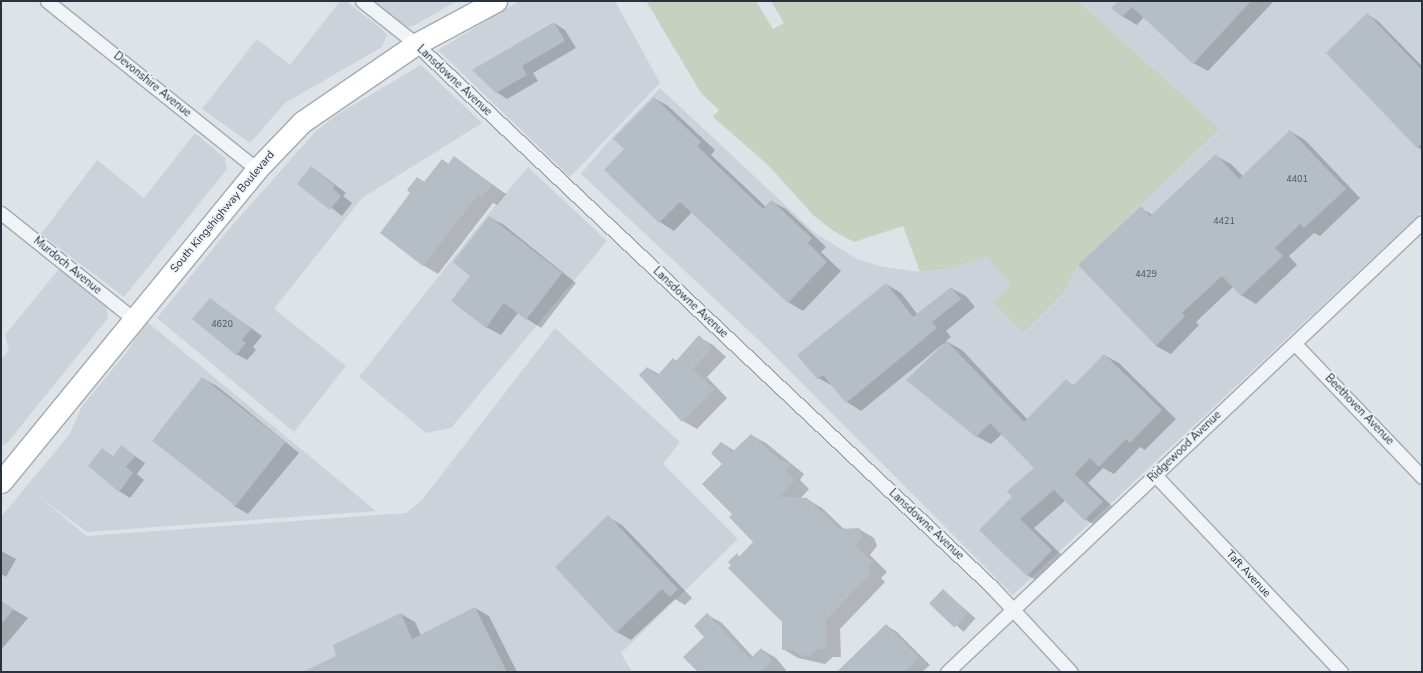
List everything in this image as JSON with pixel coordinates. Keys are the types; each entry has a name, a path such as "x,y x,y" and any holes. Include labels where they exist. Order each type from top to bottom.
{"main road":[{"name":"South Kingshighway Boulevard","path":"1,482 257,169 302,122 416,44 496,1"}],"street":[{"name":"Devonshire Avenue","path":"48,1 257,169"},
{"name":"Lansdowne Avenue","path":"362,1 416,44 991,586 1072,672"},
{"name":"Murdoch Avenue","path":"1,213 134,319"},
{"name":"Ridgewood Avenue","path":"947,672 1295,344 1422,222"},
{"name":"Beethoven Avenue","path":"1295,344 1422,477"},
{"name":"Taft Avenue","path":"1155,475 1341,672"}],"shaded area":[{"path":"340,1 346,1 383,30 387,35 382,47 285,103 250,143 202,109 257,39 290,65"},
{"path":"378,1 457,1 413,26 407,27 376,4"},
{"path":"519,1 615,1 660,83 570,177 438,50"},
{"path":"1079,1 1422,1 1422,212 1013,595 764,345 581,174 611,138 660,88 815,233 857,259 883,267 920,272 944,269 987,256 1011,285 993,302 1066,290 1078,266 1220,129"},
{"path":"421,65 482,123 362,198 274,309 346,366 294,432 157,318 229,229 316,131 338,114"},
{"path":"195,133 225,158 227,169 124,297 41,234 97,160 144,198"},
{"path":"528,167 607,241 451,428 426,433 359,377 488,214"},
{"path":"59,269 106,306 108,318 8,442 1,446 1,360 9,350 5,335"},
{"path":"146,321 376,511 87,532 38,496 87,536 406,513 422,500 555,328 680,442 663,464 738,539 621,653 632,672 1,672 1,517 69,435 82,406 127,352"}],"green space":[{"path":"646,1 756,1 773,29 784,23 771,1 1079,1 1220,129 1078,266 1066,290 1023,333 993,302 1011,285 987,257 944,269 920,272 903,226 854,242 832,230 813,215 768,165 713,117 719,110 701,93"}],"building":[{"path":"1118,1 1251,1 1193,64 1132,7 1122,17 1111,8"},
{"path":"1367,13 1422,70 1422,143 1417,148 1326,53"},
{"path":"554,22 565,41 522,66 527,75 496,93 472,70"},
{"path":"654,97 701,142 697,146 763,209 771,200 812,238 808,243 827,262 788,303 680,202 659,223 604,170 624,149 613,139"},
{"path":"1290,130 1346,189 1304,228 1300,224 1275,248 1283,256 1241,296 1222,276 1182,313 1185,316 1156,346 1078,265 1141,206 1150,216 1216,154 1239,179"},
{"path":"454,156 492,185 482,197 478,195 423,266 380,233 410,193 407,190 417,177 424,182 442,159 448,164"},
{"path":"311,166 335,186 333,189 341,196 330,210 297,184"},
{"path":"489,216 562,273 526,320 504,303 486,328 451,301 470,276 453,262"},
{"path":"886,283 913,317 951,287 961,299 932,322 937,328 846,403 823,375 817,379 797,355"},
{"path":"210,298 251,329 242,340 246,343 236,355 192,319"},
{"path":"699,335 712,348 693,369 714,389 682,422 639,375 647,367 657,376 673,358 676,361"},
{"path":"947,341 1024,422 1066,379 1073,386 1104,354 1162,410 1130,443 1126,439 1099,467 1090,458 1075,474 1103,502 1084,520 1054,490 1020,519 1052,550 1027,576 979,530 1012,497 1007,491 1034,468 990,423 976,437 906,380"},
{"path":"202,377 286,442 236,506 152,441"},
{"path":"751,434 781,461 784,460 790,465 786,471 795,480 779,497 807,498 840,529 859,528 862,537 856,546 873,563 867,569 871,573 826,620 827,649 817,649 810,656 800,655 793,650 782,650 782,622 728,568 731,565 728,562 737,553 739,557 753,542 729,517 732,514 702,484 722,464 711,453 721,442 732,452"},
{"path":"121,445 135,456 126,467 133,473 119,492 88,466 102,448 113,457"},
{"path":"608,515 678,589 670,597 662,589 616,633 555,567"},
{"path":"943,589 968,613 954,628 929,603"},
{"path":"1,601 14,609 1,624"},
{"path":"475,607 507,672 303,672 336,656 333,645 401,613 412,639"},
{"path":"707,613 750,659 761,648 772,661 760,672 698,672 683,657 704,637 694,626"},
{"path":"886,624 919,658 905,672 837,672"}]}
